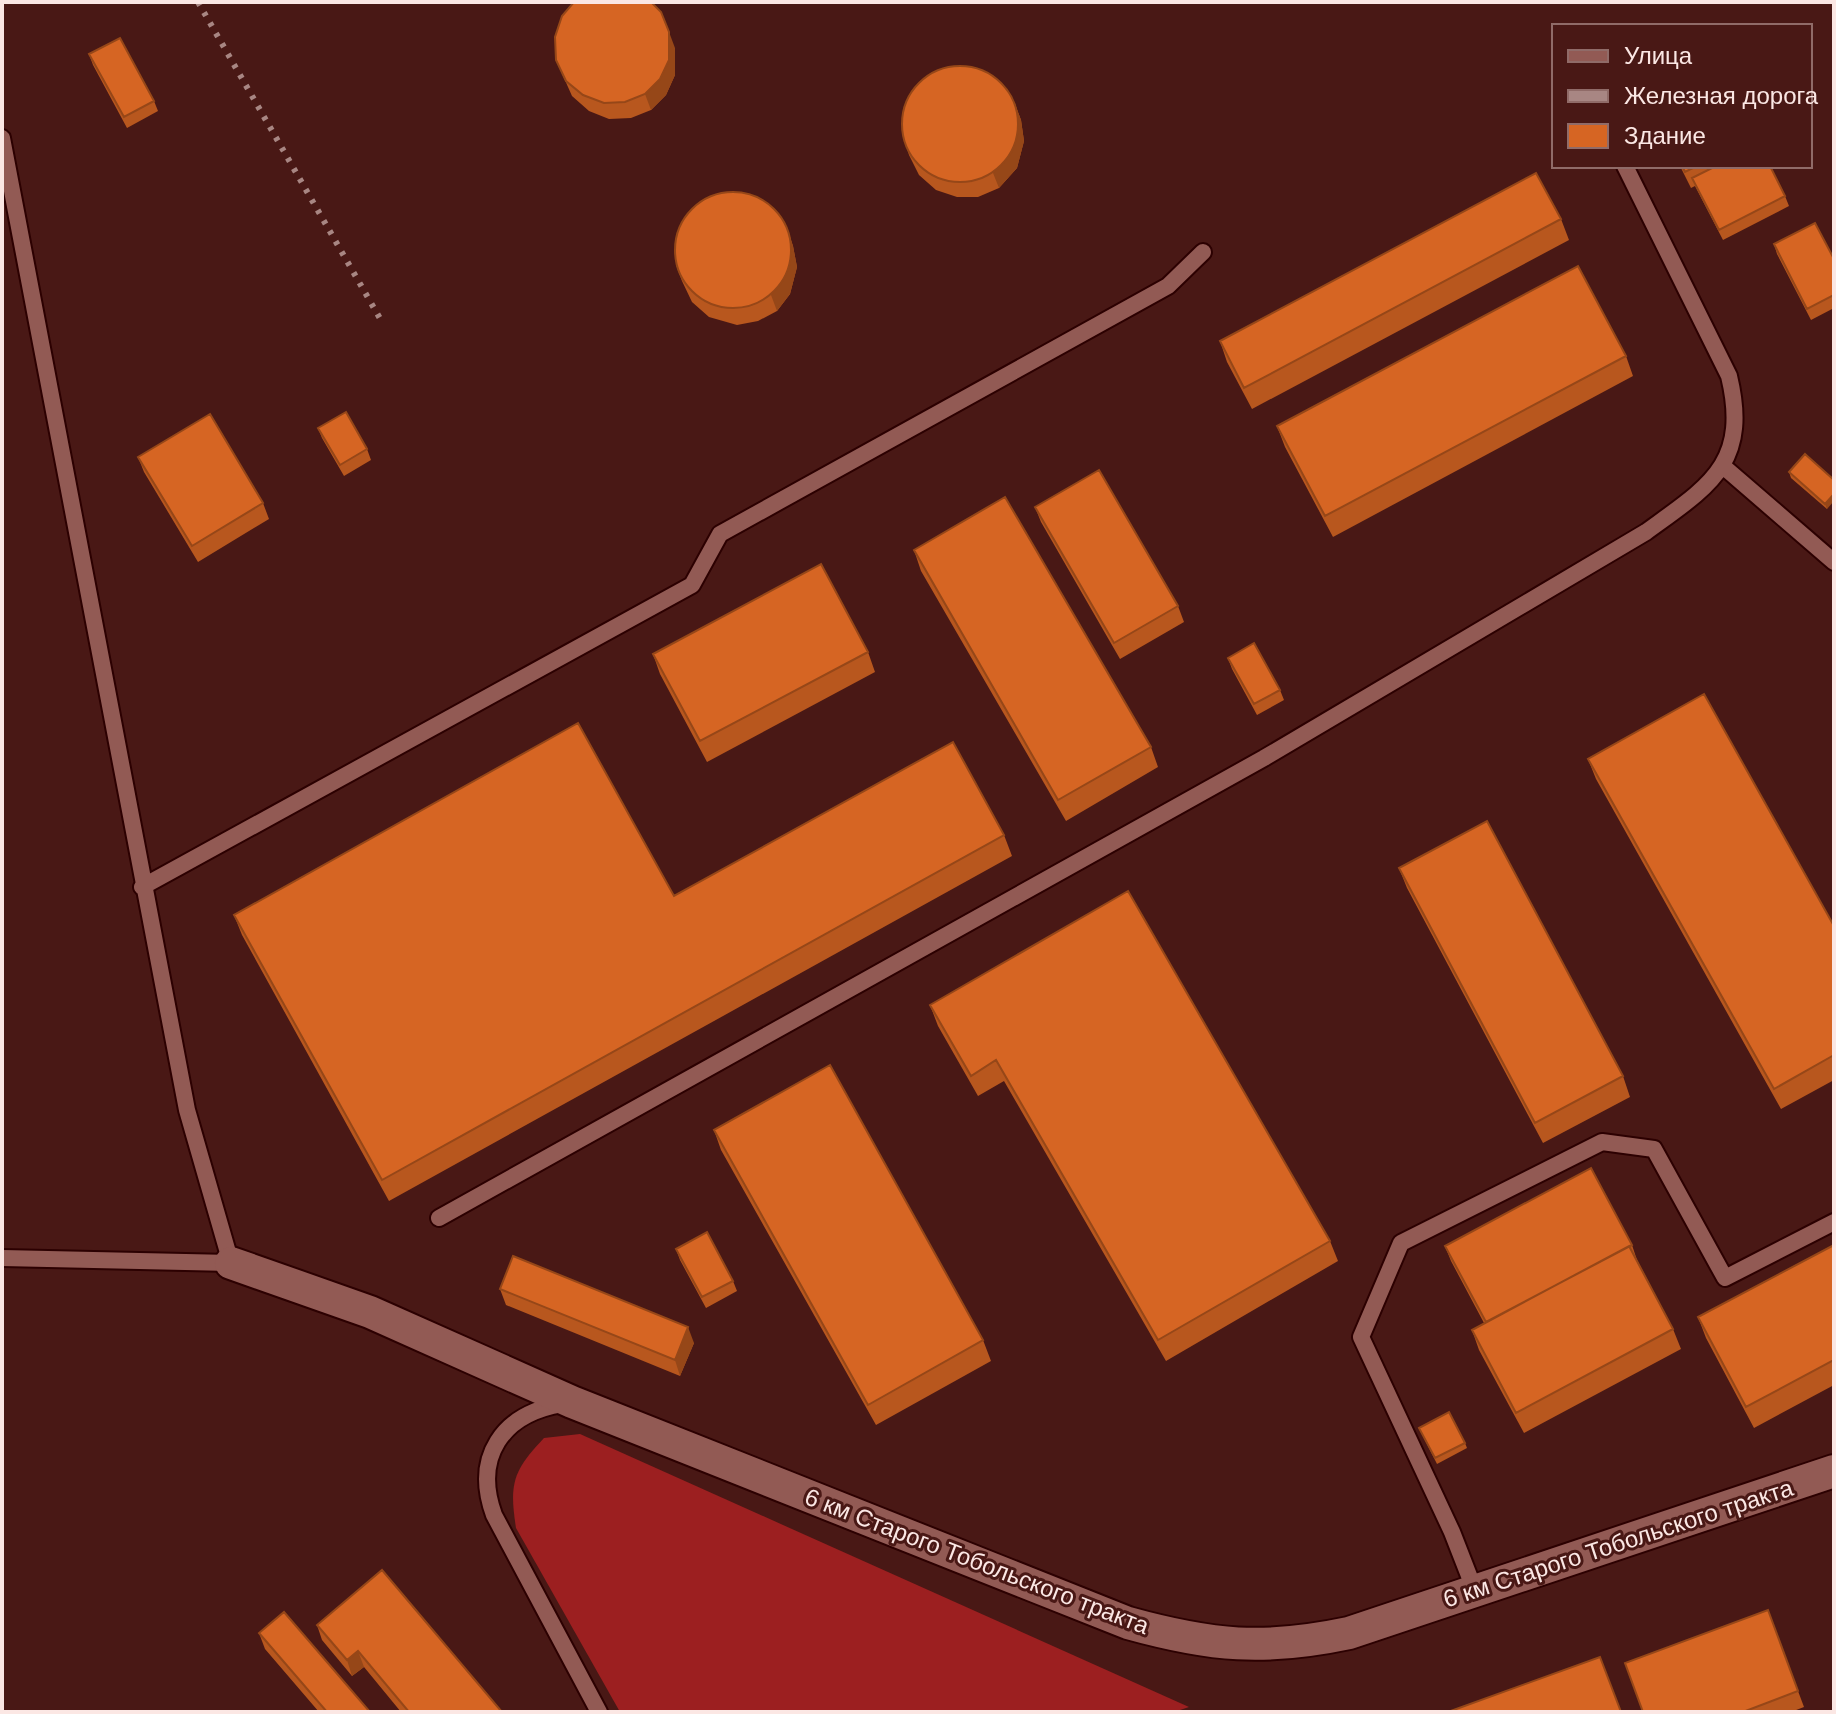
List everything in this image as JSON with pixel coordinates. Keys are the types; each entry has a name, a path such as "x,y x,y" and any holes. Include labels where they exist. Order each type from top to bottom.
{"street":[{"name":"6 км Старого Тобольского тракта","path":"231,1263 370,1312 572,1402 1128,1623 1183,1638 1237,1646 1296,1645 1349,1633 1834,1471"}],"lane":[{"path":"2,138 142,887 187,1110 231,1263 2,1258"},
{"path":"439,1218 1264,758 1646,532 1690,500 1724,467 1734,428 1729,376 1626,168"},
{"path":"142,887 692,585 720,534 1168,286 1203,252"},
{"path":"1724,467 1834,562"},
{"path":"1475,1591 1361,1337 1401,1243 1602,1142 1654,1149 1725,1278 1834,1222"},
{"path":"572,1402 540,1408 521,1416 504,1432 490,1462 486,1494 494,1515 599,1712"}],"shaded area":[{"path":"580,1434 1189,1707 1174,1712 620,1712 516,1528 514,1488 526,1460 544,1438"}],"building":[{"path":"574,2 651,2 661,12 669,32 669,60 660,79 645,94 625,102 604,103 583,95 566,81 556,60 555,37 562,16"},
{"path":"120,38 154,101 124,117 89,54"},
{"path":"960,66 982,71 1001,83 1013,102 1018,124 1013,146 1001,165 982,177 960,182 938,177 919,165 907,146 902,124 907,102 919,83 938,71"},
{"path":"1712,168 1771,168 1785,196 1719,230 1692,178"},
{"path":"1536,173 1561,219 1244,388 1220,341"},
{"path":"733,192 755,197 774,209 786,228 791,250 786,272 774,291 755,303 733,308 711,303 692,291 680,272 675,250 680,228 692,209 711,197"},
{"path":"1815,223 1834,259 1834,295 1807,309 1774,244"},
{"path":"1578,266 1626,356 1325,516 1277,426"},
{"path":"346,412 367,449 340,465 318,428"},
{"path":"210,414 263,503 192,546 138,457"},
{"path":"1805,454 1834,480 1834,494 1825,504 1789,472"},
{"path":"1099,470 1178,606 1114,643 1035,507"},
{"path":"1005,497 1151,747 1058,800 914,550"},
{"path":"821,564 868,652 700,741 653,654"},
{"path":"1254,643 1280,690 1254,704 1228,658"},
{"path":"1704,694 1834,926 1834,1055 1774,1089 1588,759"},
{"path":"578,723 674,896 953,742 1004,835 382,1180 234,915"},
{"path":"1487,821 1623,1076 1535,1123 1399,868"},
{"path":"1128,891 1330,1241 1158,1340 996,1060 971,1076 930,1005"},
{"path":"830,1065 983,1340 868,1405 714,1130"},
{"path":"1591,1168 1632,1245 1486,1322 1445,1246"},
{"path":"707,1232 733,1281 702,1297 676,1249"},
{"path":"1834,1245 1834,1360 1746,1407 1698,1317"},
{"path":"1629,1246 1673,1329 1516,1413 1472,1330"},
{"path":"513,1256 688,1327 675,1360 500,1289"},
{"path":"1449,1412 1465,1443 1435,1458 1419,1428"},
{"path":"382,1570 502,1712 409,1712 358,1651 347,1660 317,1625"},
{"path":"1768,1610 1798,1691 1743,1712 1643,1712 1625,1663"},
{"path":"284,1612 370,1712 327,1712 259,1633"},
{"path":"1600,1657 1621,1712 1448,1712"}],"railway":[{"path":"198,2 382,322"}]}
